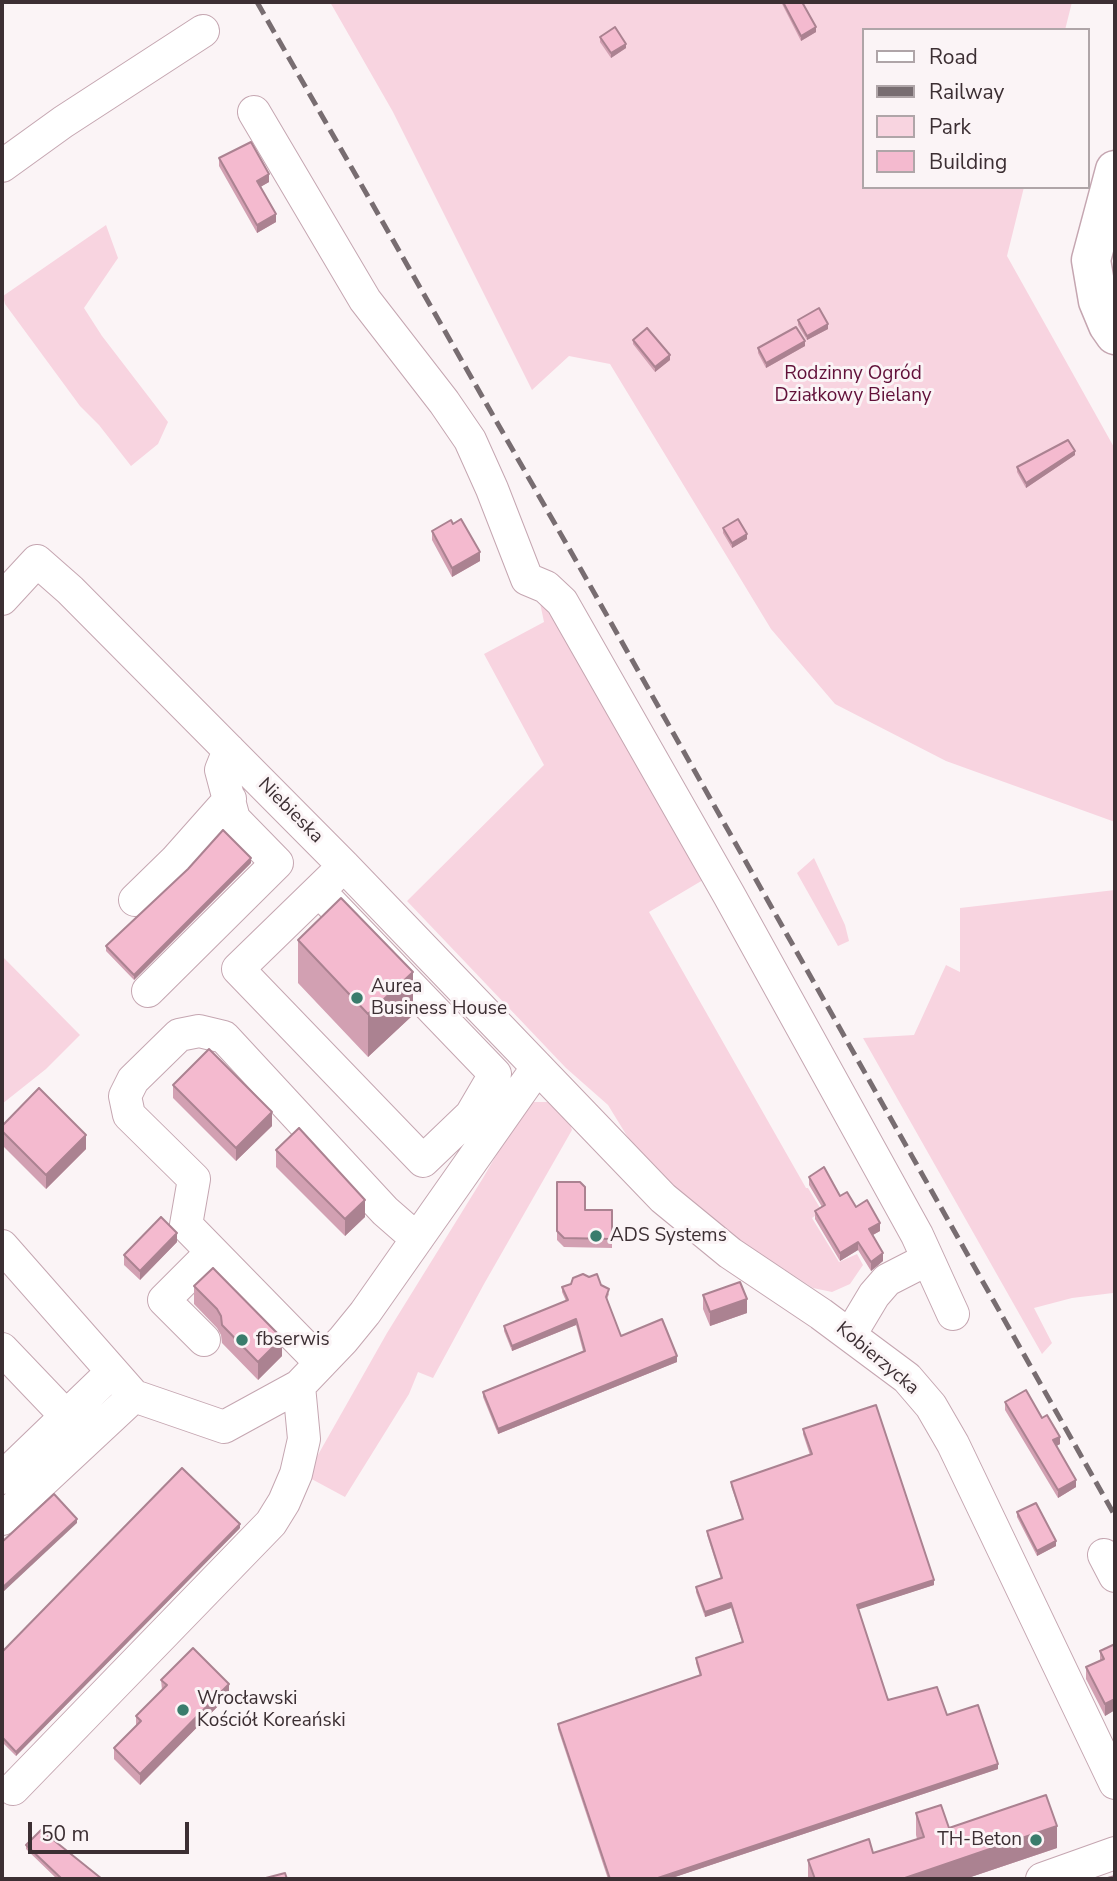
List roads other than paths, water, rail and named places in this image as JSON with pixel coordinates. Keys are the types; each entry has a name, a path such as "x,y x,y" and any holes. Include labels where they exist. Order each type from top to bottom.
{"main road":[{"path":"1111,185 1107,253 1115,285"},
{"path":"1111,185 1091,260 1091,271 1098,301 1115,335"}],"street":[{"path":"2,166 63,122 203,31"},
{"path":"254,112 365,300 470,440 527,579 546,587 562,602 729,895 917,1235 953,1314"},
{"name":"Niebieska","path":"2,599 37,561 70,590 344,866 537,1068"},
{"path":"148,991 277,863 234,819 221,770 229,750"},
{"path":"135,900 175,861 230,799"},
{"path":"319,891 495,1074 471,1115 423,1161 238,969 344,866"},
{"path":"321,1363 186,1225 194,1180 129,1115 125,1096 133,1080 179,1035 199,1031 224,1037 385,1210 417,1239"},
{"path":"2,1246 134,1396 214,1433 299,1387 321,1363 365,1313 537,1068"},
{"name":"Kobierzycka","path":"537,1068 682,1215 730,1253 850,1335 907,1378 941,1422 1115,1783"},
{"path":"204,1340 164,1300 212,1252"},
{"path":"850,1335 874,1295 887,1280 928,1259"},
{"path":"2,1349 66,1416"},
{"path":"2,1478 112,1372"},
{"path":"13,1789 271,1522 284,1502 296,1474 304,1439 299,1387"},
{"path":"2,1519 134,1396"},
{"path":"1042,1879 1115,1853"}],"railway":[{"path":"257,2 1115,1516"}],"place":[{"name":"Aurea Business House","path":"357,998"},
{"name":"ADS Systems","path":"596,1236"},
{"name":"fbserwis","path":"242,1340"},
{"name":"Wrocławski Kościół Koreański","path":"183,1710"},
{"name":"TH-Beton","path":"1036,1840"}],"park label":[{"name":"Rodzinny Ogród Działkowy Bielany","path":"853,385"}]}
